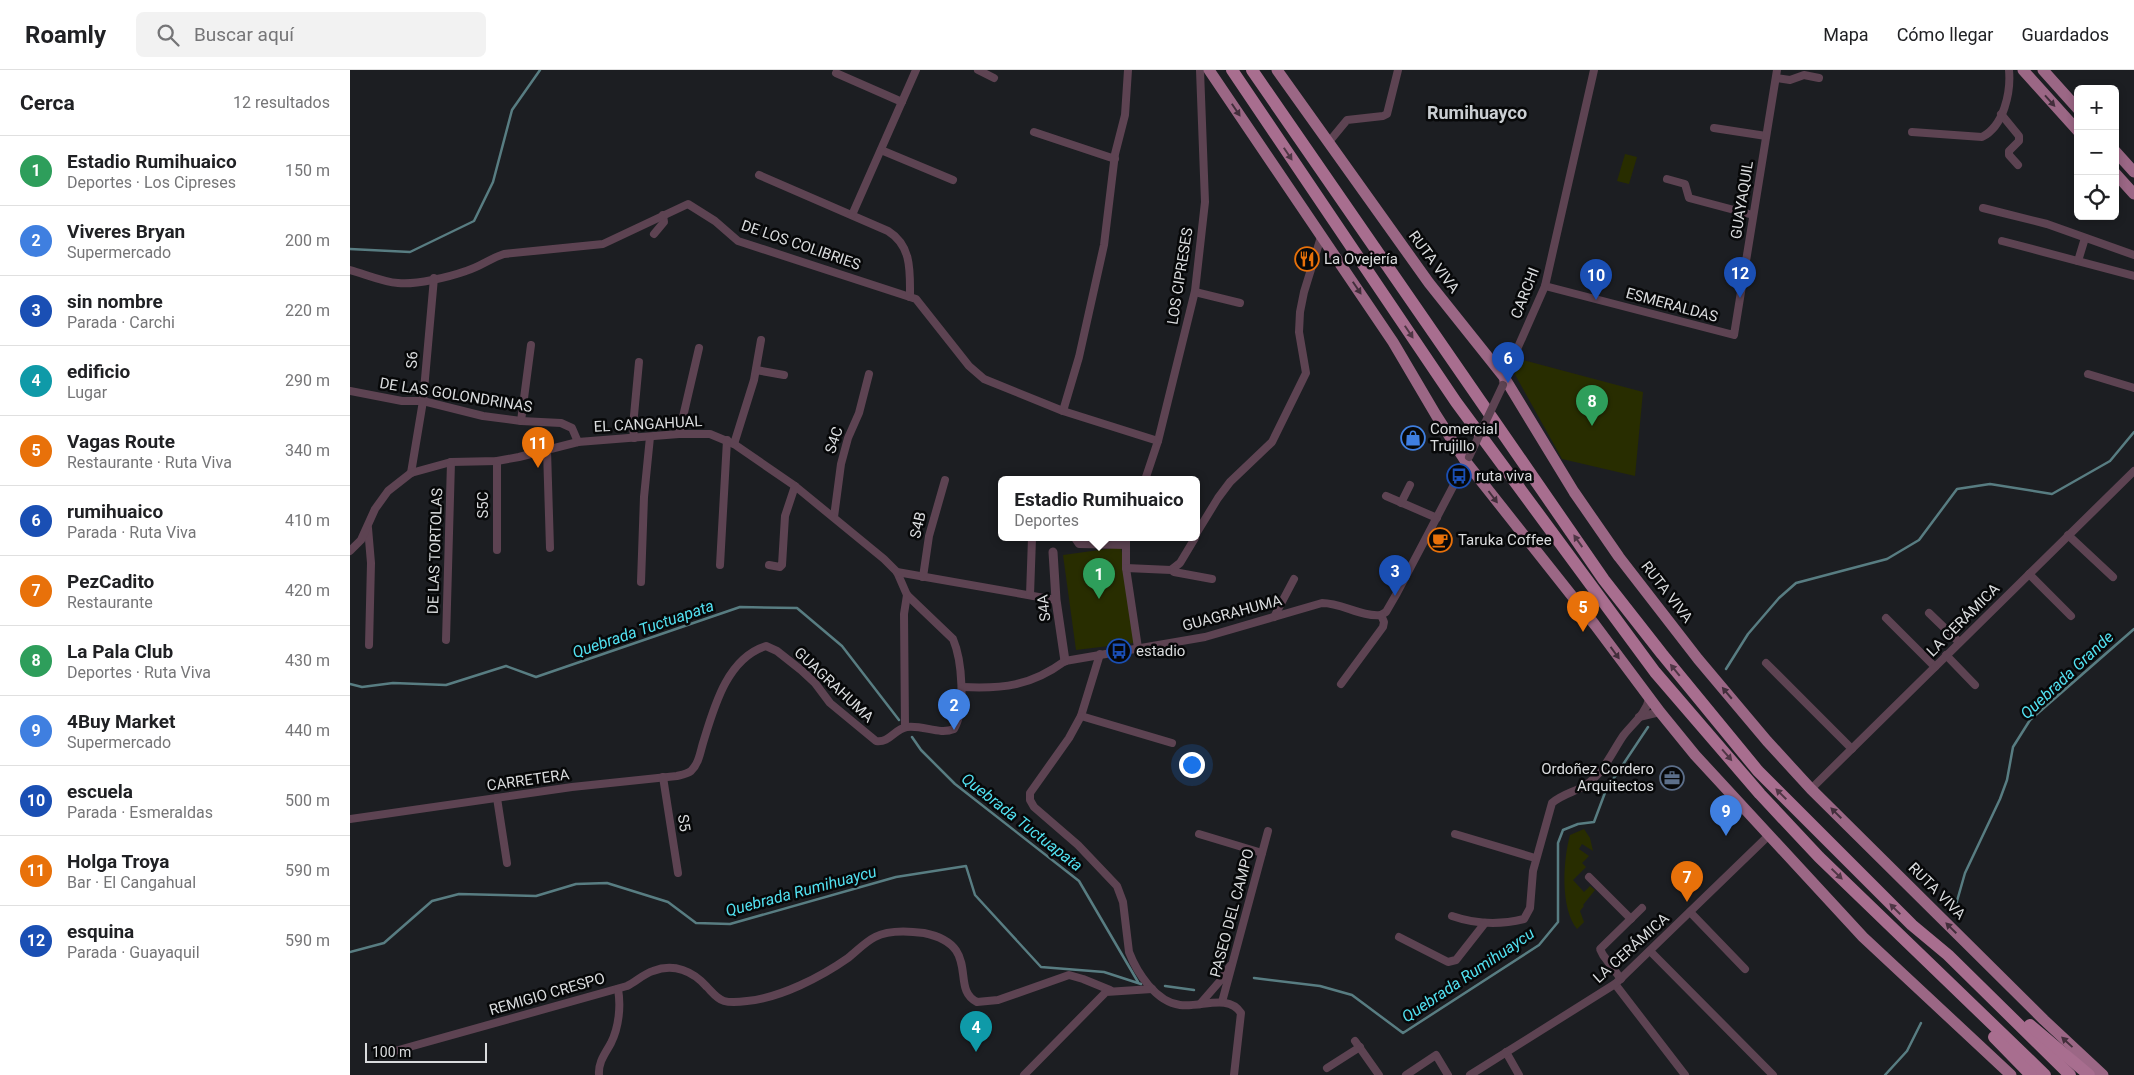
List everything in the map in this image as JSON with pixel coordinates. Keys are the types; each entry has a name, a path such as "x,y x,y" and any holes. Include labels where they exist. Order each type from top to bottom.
{"highway":[{"path":"1232,70 1456,402 1655,672 1760,794 1819,857 2045,1075"},
{"path":"1252,70 1604,580 1758,772 1912,925 2090,1075"},
{"path":"1948,955 2070,1075"},
{"path":"1941,974 1972,1015 2031,1075"}],"main road":[{"path":"1209,70 1393,342 1436,415 1518,531 1595,625 1649,699 1695,755 1863,937 2011,1075"},
{"name":"RUTA VIVA","path":"1277,70 1428,283 1503,381 1574,492 1619,557 1698,658 1811,789 2037,1013 2103,1075"},
{"path":"2022,70 2076,130"},
{"path":"2033,81 2044,71 2074,105"},
{"path":"2119,155 2134,172"},
{"path":"2117,175 2134,194"}],"street":[{"path":"852,215 916,70"},
{"path":"978,70 994,78"},
{"path":"1063,411 1079,357 1104,245 1115,159 1125,115 1128,70"},
{"name":"LOS CIPRESES","path":"1146,476 1158,441 1195,292 1205,202 1200,70"},
{"path":"1328,143 1348,120 1387,114 1398,70"},
{"name":"CARCHI","path":"1341,684 1382,626 1384,622 1381,615 1386,612 1395,596 1468,459 1545,286 1594,70"},
{"path":"1912,132 1982,137 1990,133 2001,114 2008,96 2009,70"},
{"path":"836,73 902,102"},
{"path":"1777,74 1790,80 1804,75 1820,78"},
{"name":"GUAYAQUIL","path":"1734,335 1777,74"},
{"path":"2001,114 2019,136 2018,141 2009,151 2009,154 2018,165"},
{"path":"1714,128 1766,136"},
{"path":"1034,132 1115,159"},
{"path":"881,150 953,180"},
{"path":"759,175 888,230 897,237 908,255 910,297"},
{"path":"1667,179 1685,184 1690,198 1753,216"},
{"name":"DE LOS COLIBRIES","path":"350,270 397,284 465,272 504,254 603,244 688,204 715,221 738,241 916,299 969,366 984,379 1063,411 1158,441"},
{"path":"1983,208 2047,224 2134,255"},
{"path":"654,234 664,222 663,215"},
{"path":"1200,527 1230,482 1272,442 1306,374 1299,332 1300,312 1304,292 1321,237"},
{"path":"2078,261 2085,238"},
{"path":"2002,241 2134,276"},
{"name":"S6","path":"411,473 423,401 434,278"},
{"name":"ESMERALDAS","path":"1545,286 1734,335"},
{"path":"1195,292 1240,303"},
{"path":"734,444 756,370 761,340"},
{"path":"520,421 532,345"},
{"path":"680,434 699,348"},
{"path":"634,438 633,426 639,362"},
{"path":"756,370 784,375"},
{"name":"S4C","path":"834,517 841,464 870,374"},
{"path":"2088,374 2134,388"},
{"name":"DE LAS GOLONDRINAS","path":"350,391 402,401 423,401 483,416 520,421 561,423 572,428 578,442"},
{"name":"EL CANGAHUAL","path":"350,551 361,540 375,509 388,491 411,473 451,462 519,457 578,442 680,434 710,434 734,444 794,486 884,559 897,572 907,594 953,639 957,648 962,686"},
{"path":"641,582 644,497 650,437"},
{"path":"720,564 727,440"},
{"path":"547,450 550,548"},
{"name":"S5C","path":"497,460 497,550"},
{"name":"DE LAS TORTOLAS","path":"446,640 451,462"},
{"name":"LA CERÁMICA","path":"1811,789 2134,471"},
{"name":"S4B","path":"923,576 929,536 945,480"},
{"path":"1401,502 1410,485"},
{"path":"769,565 780,567 782,565 785,516 794,486"},
{"path":"1386,496 1437,518"},
{"path":"368,528 371,563 369,645"},
{"path":"2068,535 2113,578"},
{"path":"1030,595 1032,541"},
{"path":"1077,541 1079,544 1126,541 1126,568 1138,648"},
{"path":"1126,568 1175,569 1193,541"},
{"name":"S4A","path":"1053,552 1056,600 1065,661"},
{"path":"1175,569 1174,572 1212,580"},
{"path":"897,572 1056,600"},
{"path":"2029,574 2071,616"},
{"path":"1274,617 1294,579"},
{"path":"907,594 904,614 905,727 922,727 939,731 954,729 958,719 962,686"},
{"name":"GUAGRAHUMA","path":"962,686 994,688 1020,684 1048,673 1065,661 1205,637 1322,603 1330,603 1373,616 1381,615"},
{"path":"1929,613 1960,642"},
{"path":"1886,618 1935,667"},
{"name":"GUAGRAHUMA","path":"700,755 715,708 730,674 747,656 757,649 766,646 776,650 801,670 815,683 830,703 876,741 882,742 905,727"},
{"path":"1100,654 1081,716 1069,738 1030,793 1030,800 1034,807 1078,845 1117,886 1123,902 1129,952 1132,960 1152,989 1170,1003 1181,1005 1231,1003 1241,1013 1234,1075"},
{"path":"1946,655 1975,685"},
{"path":"1766,663 1852,749"},
{"path":"1452,916 1466,921 1485,923 1513,922 1524,919 1530,908 1532,871 1535,858 1552,803 1559,797 1586,785 1597,776 1609,762 1623,737 1648,706 1649,699"},
{"path":"1639,717 1660,712"},
{"path":"1081,716 1172,743"},
{"name":"CARRETERA","path":"350,819 664,777 689,772 696,764 700,755"},
{"name":"S5","path":"664,777 678,872"},
{"path":"497,798 507,863"},
{"name":"PASEO DEL CAMPO","path":"1222,1002 1268,831"},
{"path":"1199,834 1262,853"},
{"path":"1455,834 1535,858"},
{"name":"LA CERÁMICA","path":"1470,1075 1618,982 1768,836"},
{"path":"1589,877 1630,919"},
{"path":"1642,908 1600,949 1618,982 1684,1075"},
{"path":"1690,912 1746,969"},
{"path":"1399,937 1448,962 1452,962 1456,960 1485,923"},
{"path":"618,989 634,983 652,971 674,968 695,974 714,994 725,1001 762,999 814,979 847,958 876,936 893,932 924,933 952,944 960,959 967,990 970,996 977,1002 998,1000 1069,975 1084,978 1110,990 1152,989"},
{"path":"1650,951 1773,1075"},
{"path":"1200,1004 1220,981 1234,960"},
{"name":"REMIGIO CRESPO","path":"395,1051 618,989 620,999 617,1026 612,1041 599,1063 599,1075"},
{"path":"1024,1075 1110,990"},
{"path":"1328,1068 1358,1044 1379,1075"},
{"path":"1506,1052 1519,1075"},
{"path":"1406,1075 1436,1055 1448,1075"}],"green space":[{"path":"1625,154 1637,157 1629,184 1617,181"},
{"path":"1519,359 1643,392 1635,476 1562,459 1513,371"},
{"path":"1121,547 1134,643 1076,650 1063,555"},
{"path":"1584,829 1590,838 1593,851 1582,844 1579,849 1589,856 1582,863 1586,867 1573,880 1584,892 1590,886 1595,890 1580,911 1584,922 1577,929 1568,909 1564,884 1570,835"}],"waterway":[{"path":"350,249 410,252 474,221 493,182 512,110 540,70"},
{"name":"Quebrada Rumihuaycu","path":"1726,669 1748,634 1779,598 1796,583 1887,559 1919,540 1957,489 1990,484 2052,494 2110,461 2134,432"},
{"name":"Quebrada Tuctuapata","path":"350,684 362,687 393,683 446,685 506,666 536,677 740,607 797,608 842,646 899,720"},
{"name":"Quebrada Grande","path":"1955,908 1965,873 2007,780 2013,747 2030,720 2134,629"},
{"name":"Quebrada Rumihuaycu","path":"1254,978 1320,986 1352,995 1403,1033 1539,945 1558,922 1558,843 1563,830 1578,824 1594,822 1606,790 1648,727"},
{"name":"Quebrada Tuctuapata","path":"912,737 921,750 955,784 1079,881 1138,982"},
{"name":"Quebrada Rumihuaycu","path":"350,952 384,943 432,901 459,894 536,896 576,884 607,883 668,902 696,923 730,924 896,877 966,866 975,895 1041,967 1104,972 1141,984"},
{"name":"Quebrada Rumihuaycu","path":"1165,986 1194,990"},
{"name":"Quebrada Grande","path":"1885,1075 1907,1051 1921,1023"}],"place":[{"name":"La Ovejería","path":"1307,259"},
{"name":"esquina","path":"1740,298"},
{"name":"escuela","path":"1596,300"},
{"name":"rumihuaico","path":"1508,383"},
{"name":"La Pala Club","path":"1592,426"},
{"name":"Comercial Trujillo","path":"1413,438"},
{"name":"Holga Troya","path":"538,468"},
{"name":"ruta viva","path":"1459,476"},
{"name":"Taruka Coffee","path":"1440,540"},
{"name":"sin nombre","path":"1395,596"},
{"name":"Estadio Rumihuaico","path":"1099,599"},
{"name":"Vagas Route","path":"1583,632"},
{"name":"estadio","path":"1119,651"},
{"name":"Viveres Bryan","path":"954,730"},
{"name":"Ordoñez Cordero Arquitectos","path":"1672,778"},
{"name":"4Buy Market","path":"1726,836"},
{"name":"PezCadito","path":"1687,902"},
{"name":"edificio","path":"976,1052"}],"district":[{"name":"Rumihuayco","path":"1477,112"}]}
